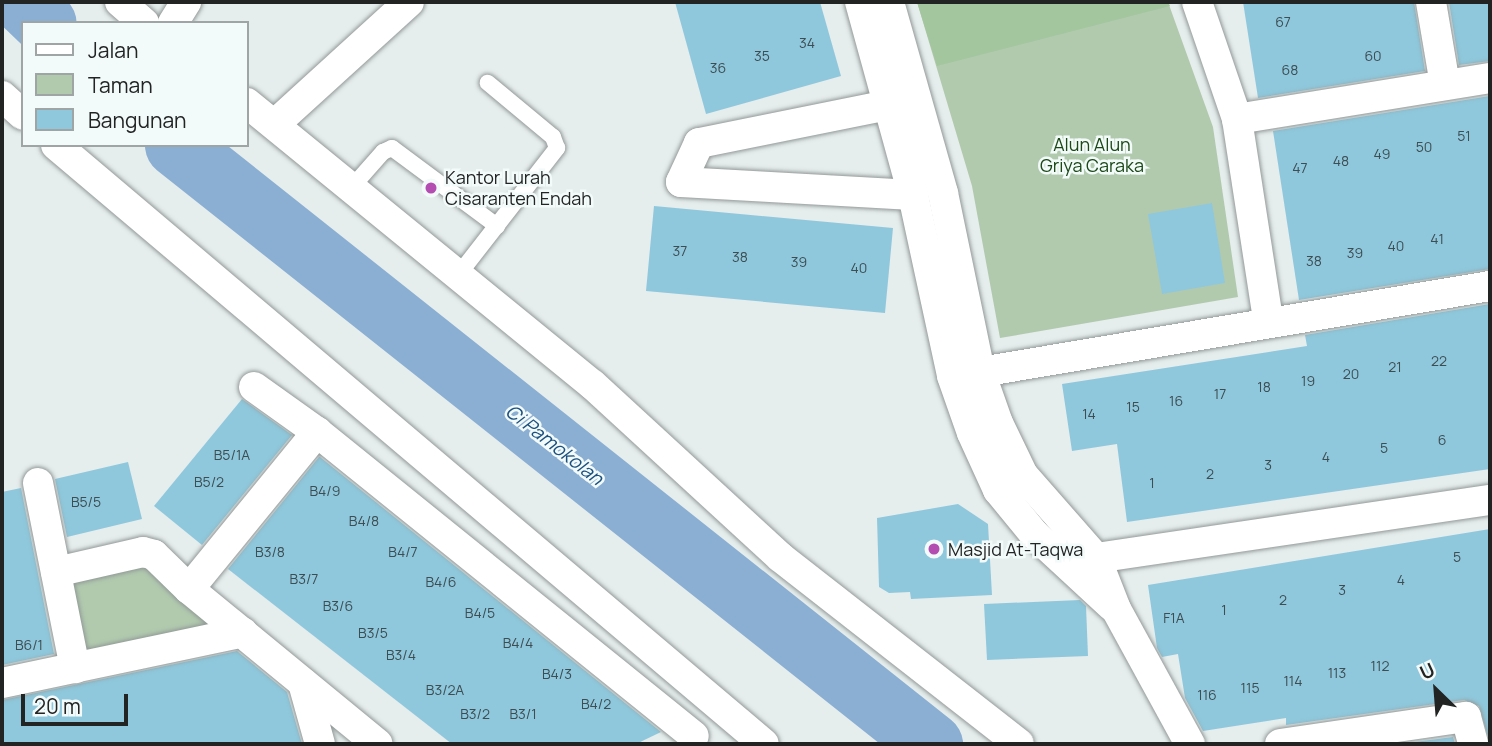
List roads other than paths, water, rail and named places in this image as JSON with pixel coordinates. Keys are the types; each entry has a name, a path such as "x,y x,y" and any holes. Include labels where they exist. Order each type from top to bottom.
{"street":[{"path":"120,2 142,21"},
{"path":"174,21 186,2"},
{"path":"275,124 410,2"},
{"path":"860,2 966,374 1023,475 1116,609 1190,744"},
{"path":"889,2 943,192 966,374"},
{"path":"1196,2 1237,119 1268,320"},
{"path":"1431,2 1445,85"},
{"path":"1237,119 1490,78"},
{"path":"2,96 21,113"},
{"path":"248,104 593,385 780,557 1019,744"},
{"path":"888,105 699,142 681,182 913,195"},
{"path":"58,147 764,744"},
{"path":"966,374 1268,320 1490,286"},
{"path":"254,387 317,432 691,742"},
{"path":"189,589 317,432"},
{"path":"38,483 75,668"},
{"path":"1085,565 1490,500"},
{"path":"56,572 142,552 155,555 189,589 379,744"},
{"path":"2,683 243,632"},
{"path":"303,683 320,744"},
{"path":"1280,744 1466,717 1473,744"}],"lane":[{"path":"459,274 556,153 556,144 488,83"},
{"path":"352,187 383,152 393,148 497,226"}],"waterway":[{"name":"Ci Pamokolan","path":"23,2 43,21"},
{"name":"Ci Pamokolan","path":"179,147 931,744"}],"place":[{"name":"Kantor Lurah Cisaranten Endah","path":"431,188"},
{"name":"Masjid At-Taqwa","path":"934,549"}],"park label":[{"name":"Alun Alun Griya Caraka","path":"1092,155"}]}
